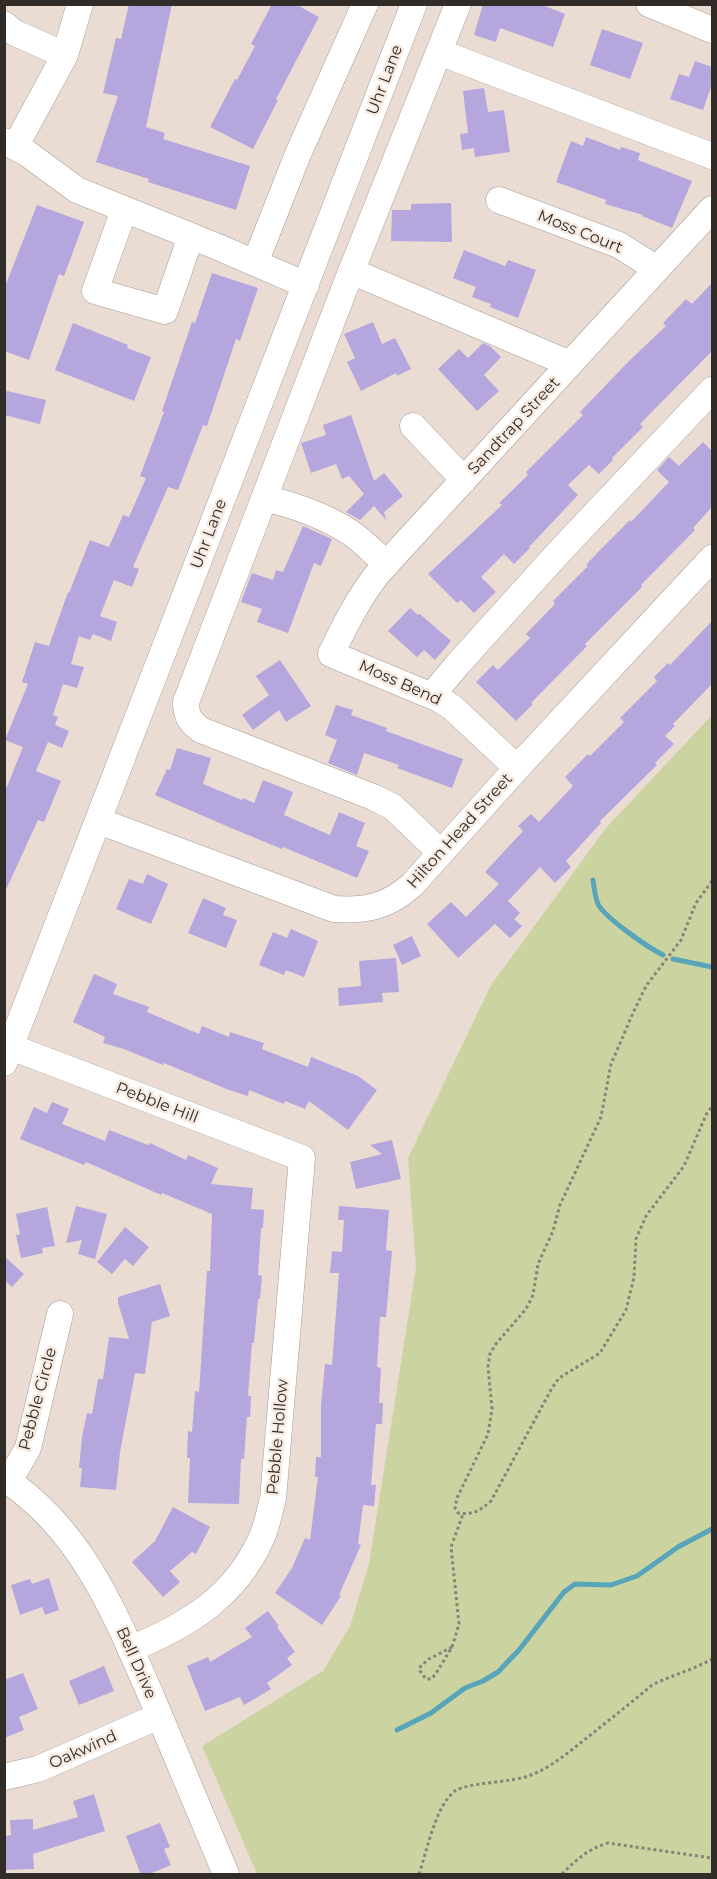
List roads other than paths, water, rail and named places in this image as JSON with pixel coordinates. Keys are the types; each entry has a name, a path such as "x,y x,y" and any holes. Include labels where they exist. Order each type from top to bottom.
{"street":[{"path":"80,4 65,55 10,144 28,154 77,190 306,285"},
{"path":"255,263 298,154 365,4"},
{"name":"Uhr Lane","path":"8,1055 414,4"},
{"path":"441,853 393,807 373,797 201,730 190,723 186,713 186,702 351,272 458,4"},
{"path":"649,4 705,19"},
{"path":"4,24 15,33 65,55"},
{"path":"439,52 712,156"},
{"name":"Moss Court","path":"499,200 619,246 657,269"},
{"name":"Sandtrap Street","path":"331,654 365,589 712,209"},
{"path":"124,210 95,291 165,311 191,236"},
{"path":"351,272 570,364"},
{"path":"432,696 560,551 712,390"},
{"path":"413,426 464,480"},
{"path":"265,499 287,503 352,533 387,564"},
{"name":"Hilton Head Street","path":"99,821 334,909 356,911 380,906 412,885 712,558"},
{"name":"Moss Bend","path":"331,654 432,696 453,708 517,768"},
{"name":"Pebble Hill","path":"8,1055 302,1158"},
{"name":"Pebble Hollow","path":"130,1649 181,1626 209,1606 243,1570 262,1538 273,1499 302,1158"},
{"name":"Pebble Circle","path":"9,1488 28,1448 60,1314"},
{"name":"Bell Drive","path":"9,1488 54,1521 96,1577 130,1649 226,1875"},
{"name":"Oakwind","path":"4,1777 38,1769 159,1716"}],"waterway":[{"path":"593,880 597,901 602,910 628,932 663,955"},
{"path":"673,959 712,967"},
{"path":"397,1730 431,1713 465,1688 498,1672 519,1650 564,1592 575,1584 611,1585 637,1576 678,1547 712,1529"}]}
